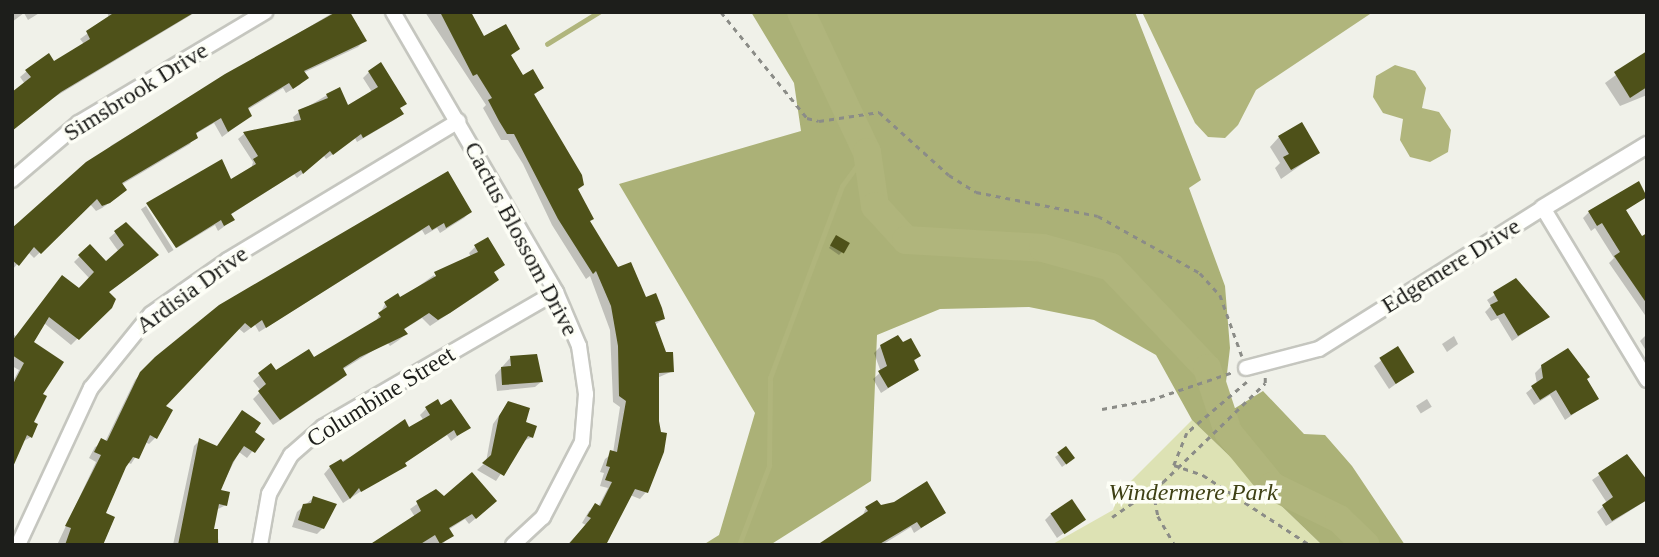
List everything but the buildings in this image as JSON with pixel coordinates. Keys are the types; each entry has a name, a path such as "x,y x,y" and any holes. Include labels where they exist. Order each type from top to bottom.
{"street":[{"name":"Simsbrook Drive","path":"12,180 79,123 265,12"},
{"name":"Cactus Blossom Drive","path":"393,12 556,292 579,346 586,394 582,442 543,517 513,545"},
{"name":"Ardisia Drive","path":"18,545 91,388 151,314 228,260 458,121"},
{"name":"Edgemere Drive","path":"1246,368 1319,349 1647,145"},
{"path":"1543,208 1647,380"},
{"name":"Columbine Street","path":"260,545 269,494 291,455 323,427 556,292"}],"path":[{"path":"721,12 798,111 819,121 859,112 879,112 892,120 949,175 976,192 1098,216 1200,273 1220,295 1246,368 1247,383 1187,433 1173,459 1176,467"},
{"path":"1102,409 1150,400 1220,376"},
{"path":"1112,517 1153,489 1265,383"},
{"path":"1176,467 1203,475 1310,545"},
{"path":"1153,489 1158,516 1175,545"}],"green space":[{"name":"Windermere Park","path":"1192,420 1322,545 1051,545 1113,510 1119,493"}],"shaded area":[{"path":"751,12 1135,12 1201,180 1189,188 1225,286 1230,348 1226,382 1212,402 1219,418 1263,391 1304,434 1325,435 1352,466 1405,545 1322,545 1192,420 1156,355 1094,320 1029,307 940,309 877,335 871,481 770,545 703,545 719,535 755,413 619,184 801,131 794,83"},
{"path":"1142,12 1373,12 1256,90 1238,125 1225,138 1208,137 1195,123"},
{"path":"1395,65 1415,71 1426,88 1422,108 1439,112 1451,130 1448,152 1430,162 1410,157 1400,140 1403,119 1383,113 1373,97 1376,76"}],"waterway":[{"path":"547,44 599,12"},
{"path":"801,12 867,152 875,206 906,240 1043,248 1111,267 1207,368 1228,432 1272,486 1339,519 1366,545"},
{"path":"739,545 769,466 770,378 842,186 867,152"}]}
